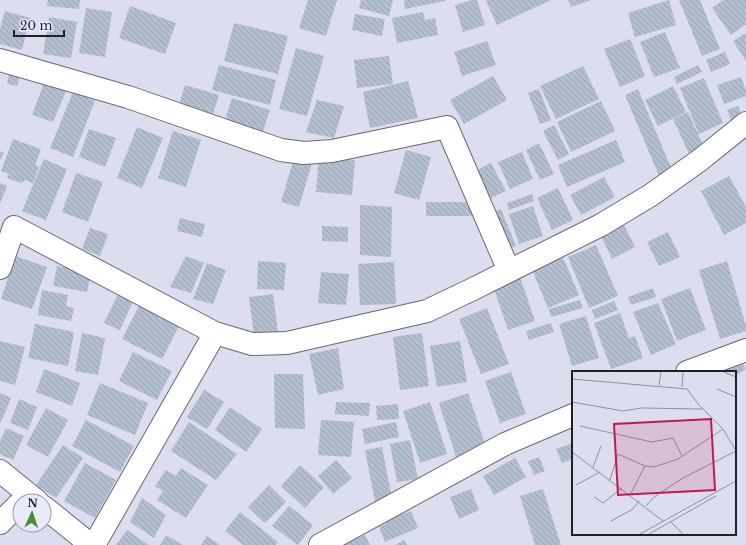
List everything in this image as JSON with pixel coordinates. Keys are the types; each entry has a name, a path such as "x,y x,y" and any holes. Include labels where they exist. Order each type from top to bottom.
{"street":[{"path":"0,60 128,97 281,150 304,153 332,151 447,127 509,271"},
{"path":"0,268 14,227 215,333 252,344 287,342 427,311 601,225 651,195 700,160 746,123"},
{"path":"94,545 215,333"},
{"path":"690,371 746,350"},
{"path":"320,545 505,444 572,415"},
{"path":"0,471 22,493"},
{"path":"0,523 12,514"},
{"path":"52,517 90,545"}],"building":[{"path":"48,0 80,0 79,9 47,6"},
{"path":"308,0 337,0 326,36 299,28"},
{"path":"361,0 393,0 389,16 359,8"},
{"path":"404,0 445,0 445,1 405,9"},
{"path":"477,0 485,25 463,32 455,5"},
{"path":"551,0 497,25 486,1"},
{"path":"568,0 591,0 571,7"},
{"path":"669,0 676,25 635,37 628,13"},
{"path":"679,0 700,0 720,49 702,56"},
{"path":"723,0 746,0 746,24 731,35 712,8"},
{"path":"130,6 176,23 165,54 119,38"},
{"path":"86,8 112,12 105,57 79,53"},
{"path":"5,11 30,18 22,50 0,44 0,29"},
{"path":"423,12 425,20 435,18 438,35 397,43 392,18"},
{"path":"355,14 385,19 382,36 352,30"},
{"path":"49,17 77,22 71,58 43,54"},
{"path":"234,23 288,36 278,74 224,61"},
{"path":"665,32 680,68 654,77 640,42"},
{"path":"746,33 746,61 733,41"},
{"path":"630,39 645,76 620,87 604,49"},
{"path":"487,41 496,65 462,76 454,52"},
{"path":"296,48 324,56 307,116 279,109"},
{"path":"725,52 730,64 711,72 706,60"},
{"path":"389,56 393,84 357,88 354,60"},
{"path":"219,65 276,80 270,105 212,90"},
{"path":"698,65 702,72 677,84 674,77"},
{"path":"583,66 599,99 556,119 540,86"},
{"path":"9,73 20,75 17,86 7,84"},
{"path":"493,76 507,100 464,124 450,100"},
{"path":"741,77 746,91 746,96 724,104 717,85"},
{"path":"704,78 723,123 699,134 680,88"},
{"path":"408,81 418,118 370,128 363,92"},
{"path":"44,83 67,89 53,122 32,115"},
{"path":"185,85 219,95 212,117 178,107"},
{"path":"673,86 686,112 658,126 645,100"},
{"path":"539,89 551,120 540,124 528,93"},
{"path":"638,89 672,170 659,176 625,95"},
{"path":"73,92 95,101 73,157 50,148"},
{"path":"232,98 270,110 262,134 234,125 226,117"},
{"path":"317,100 344,106 334,138 306,132"},
{"path":"601,101 615,131 571,152 557,122"},
{"path":"738,106 742,116 731,120 727,110"},
{"path":"688,112 705,149 690,156 673,119"},
{"path":"554,125 569,154 558,160 543,131"},
{"path":"137,127 163,138 142,188 117,178"},
{"path":"89,129 116,138 105,167 79,157"},
{"path":"173,131 201,140 186,187 158,178"},
{"path":"13,139 41,149 35,165 39,167 33,183 25,180 22,183 7,178 9,174 1,171"},
{"path":"616,140 625,162 567,187 558,165"},
{"path":"539,143 554,174 540,180 526,150"},
{"path":"406,150 431,157 419,200 394,193"},
{"path":"0,151 4,153 0,160"},
{"path":"522,152 533,179 510,189 498,162"},
{"path":"319,157 355,160 352,195 316,192"},
{"path":"294,158 312,163 299,207 281,202"},
{"path":"44,159 67,169 46,220 22,211"},
{"path":"491,163 506,191 489,199 475,171"},
{"path":"76,173 103,182 88,222 62,212"},
{"path":"729,176 746,207 746,223 724,235 701,191"},
{"path":"604,177 615,197 581,215 570,195"},
{"path":"0,183 7,186 0,204"},
{"path":"558,188 573,220 552,230 537,198"},
{"path":"532,194 534,201 509,210 507,203"},
{"path":"426,202 475,202 475,216 426,216"},
{"path":"360,205 392,207 391,257 360,255"},
{"path":"533,206 543,236 519,244 509,214"},
{"path":"501,209 516,246 507,250 491,213"},
{"path":"180,218 205,224 202,237 177,231"},
{"path":"624,225 635,247 612,259 601,236"},
{"path":"322,226 348,227 348,242 322,241"},
{"path":"90,228 108,234 100,256 82,249"},
{"path":"668,232 680,257 659,266 647,242"},
{"path":"596,245 618,296 589,308 568,257"},
{"path":"562,255 579,295 548,308 531,267"},
{"path":"15,256 47,267 32,309 1,299"},
{"path":"186,256 204,263 191,293 170,287"},
{"path":"258,261 286,263 284,290 257,289"},
{"path":"727,261 746,326 746,331 720,339 699,270"},
{"path":"394,262 396,304 360,305 358,264"},
{"path":"207,263 226,270 213,304 193,299"},
{"path":"57,266 91,273 87,292 53,286"},
{"path":"321,272 349,274 346,305 318,303"},
{"path":"519,274 535,321 508,330 492,283"},
{"path":"653,288 656,297 631,305 628,297"},
{"path":"690,288 706,330 677,341 661,299"},
{"path":"42,290 68,295 66,306 74,308 71,321 38,315"},
{"path":"118,294 133,301 120,330 104,323"},
{"path":"273,294 278,332 254,335 249,297"},
{"path":"580,300 583,308 551,317 549,309"},
{"path":"614,301 618,310 595,319 592,310"},
{"path":"658,303 676,344 651,355 633,312"},
{"path":"140,304 180,324 162,359 122,339"},
{"path":"487,308 509,364 481,374 459,319"},
{"path":"620,313 629,338 635,336 643,358 611,369 594,323"},
{"path":"586,316 599,358 572,366 559,324"},
{"path":"551,323 554,332 529,340 526,331"},
{"path":"35,324 74,332 68,366 28,358"},
{"path":"82,333 105,338 98,375 75,371"},
{"path":"422,333 429,386 400,390 393,337"},
{"path":"0,341 25,347 15,385 0,381"},
{"path":"460,341 467,382 437,387 430,346"},
{"path":"338,348 344,389 318,395 309,354"},
{"path":"133,352 172,371 157,400 119,381"},
{"path":"741,361 746,369 736,375 736,371 724,370"},
{"path":"44,369 80,383 72,406 36,392"},
{"path":"511,372 526,414 500,423 485,381"},
{"path":"274,374 303,374 305,429 275,428"},
{"path":"100,383 148,403 135,435 87,415"},
{"path":"204,390 224,402 207,429 187,417"},
{"path":"0,393 11,398 0,424"},
{"path":"468,393 486,447 456,457 439,403"},
{"path":"19,399 37,407 28,430 10,423"},
{"path":"336,402 370,403 369,416 335,414"},
{"path":"430,402 447,454 420,463 403,411"},
{"path":"398,404 399,419 377,420 376,406"},
{"path":"230,407 262,429 246,452 215,430"},
{"path":"46,408 68,420 48,457 26,445"},
{"path":"86,420 134,446 120,472 72,446"},
{"path":"321,420 354,422 351,457 318,455"},
{"path":"189,422 237,454 216,480 171,451"},
{"path":"396,422 399,437 365,444 362,429"},
{"path":"6,428 24,436 13,460 0,454 0,442"},
{"path":"410,440 418,479 397,482 390,444"},
{"path":"572,443 572,459 562,463 556,449"},
{"path":"63,445 83,458 56,498 52,495 52,493 48,493 36,485"},
{"path":"382,447 392,499 375,502 365,450"},
{"path":"539,457 545,471 534,475 528,461"},
{"path":"515,458 526,477 494,495 483,476"},
{"path":"336,460 352,478 333,494 318,476"},
{"path":"85,463 116,480 95,518 64,501"},
{"path":"300,465 324,487 305,508 281,486"},
{"path":"181,468 208,485 186,518 157,500 163,491 155,486 166,470 176,476"},
{"path":"269,485 286,502 265,523 248,507"},
{"path":"471,489 479,510 459,519 450,497"},
{"path":"543,489 561,545 535,545 520,496"},
{"path":"142,498 166,515 154,538 130,522"},
{"path":"289,506 313,525 298,545 272,526"},
{"path":"411,511 418,528 385,542 379,527 386,524 386,516 397,513 400,515"},
{"path":"240,512 278,542 276,545 243,545 225,531"},
{"path":"127,530 149,545 116,545"},
{"path":"166,535 183,545 160,545"},
{"path":"365,535 370,545 343,545"},
{"path":"207,536 220,545 201,545"},
{"path":"404,540 407,545 395,545"}]}
